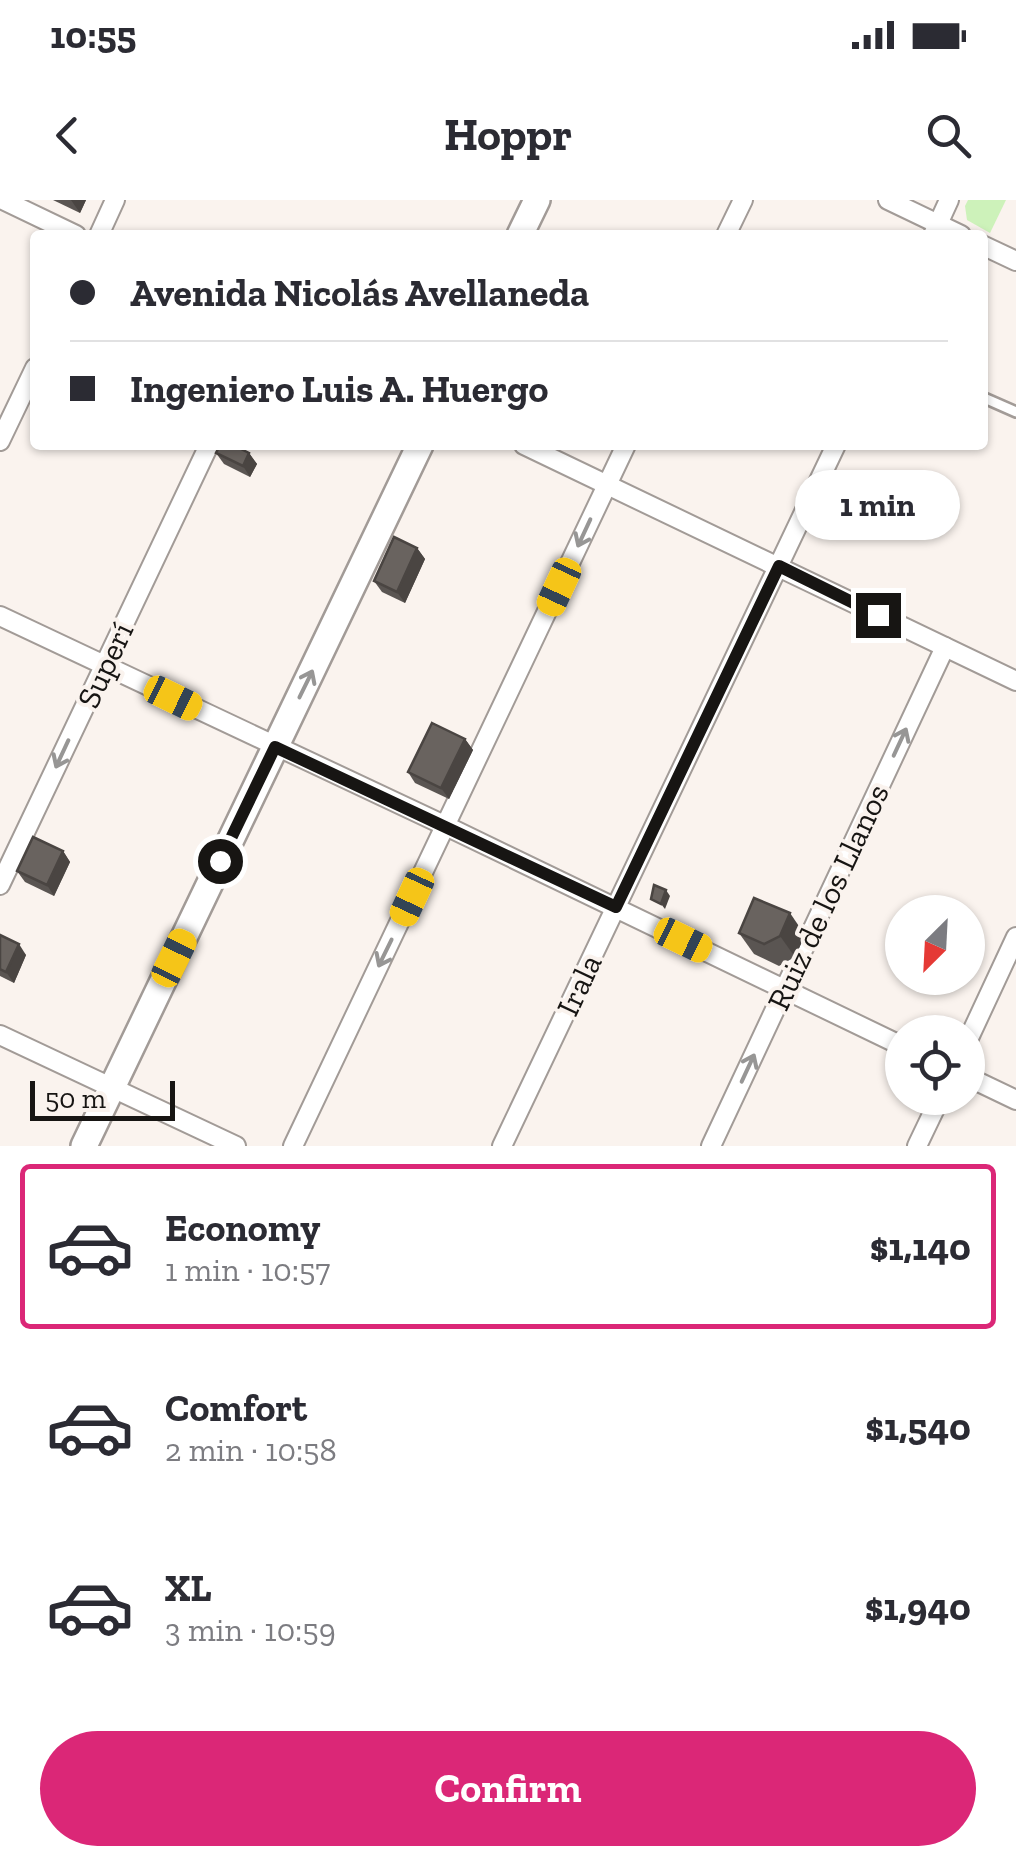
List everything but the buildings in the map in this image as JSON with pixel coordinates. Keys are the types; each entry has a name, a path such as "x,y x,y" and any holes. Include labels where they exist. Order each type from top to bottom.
{"main road":[{"path":"522,230 536,200"},
{"path":"84,1146 418,450"}],"street":[{"path":"3,200 66,230"},
{"path":"101,230 116,200"},
{"path":"728,230 743,200"},
{"path":"888,200 935,229 950,200"},
{"path":"988,248 1016,262"},
{"path":"0,442 30,379"},
{"name":"Superí","path":"0,885 207,450"},
{"path":"535,450 1016,681"},
{"path":"293,1146 624,450"},
{"name":"Irala","path":"502,1146 834,450"},
{"path":"0,616 885,1038"},
{"name":"Ruiz de los Llanos","path":"711,1146 945,647"},
{"path":"980,1015 1016,937"},
{"path":"0,1034 236,1146"},
{"path":"985,1085 1016,1100"},
{"path":"917,1146 932,1115"}],"lane":[{"path":"988,399 1016,412"}],"green space":[{"path":"968,200 1006,200 990,233 967,220"}],"route":[{"path":"220,861 275,747 616,907 779,566 878,615"}]}
